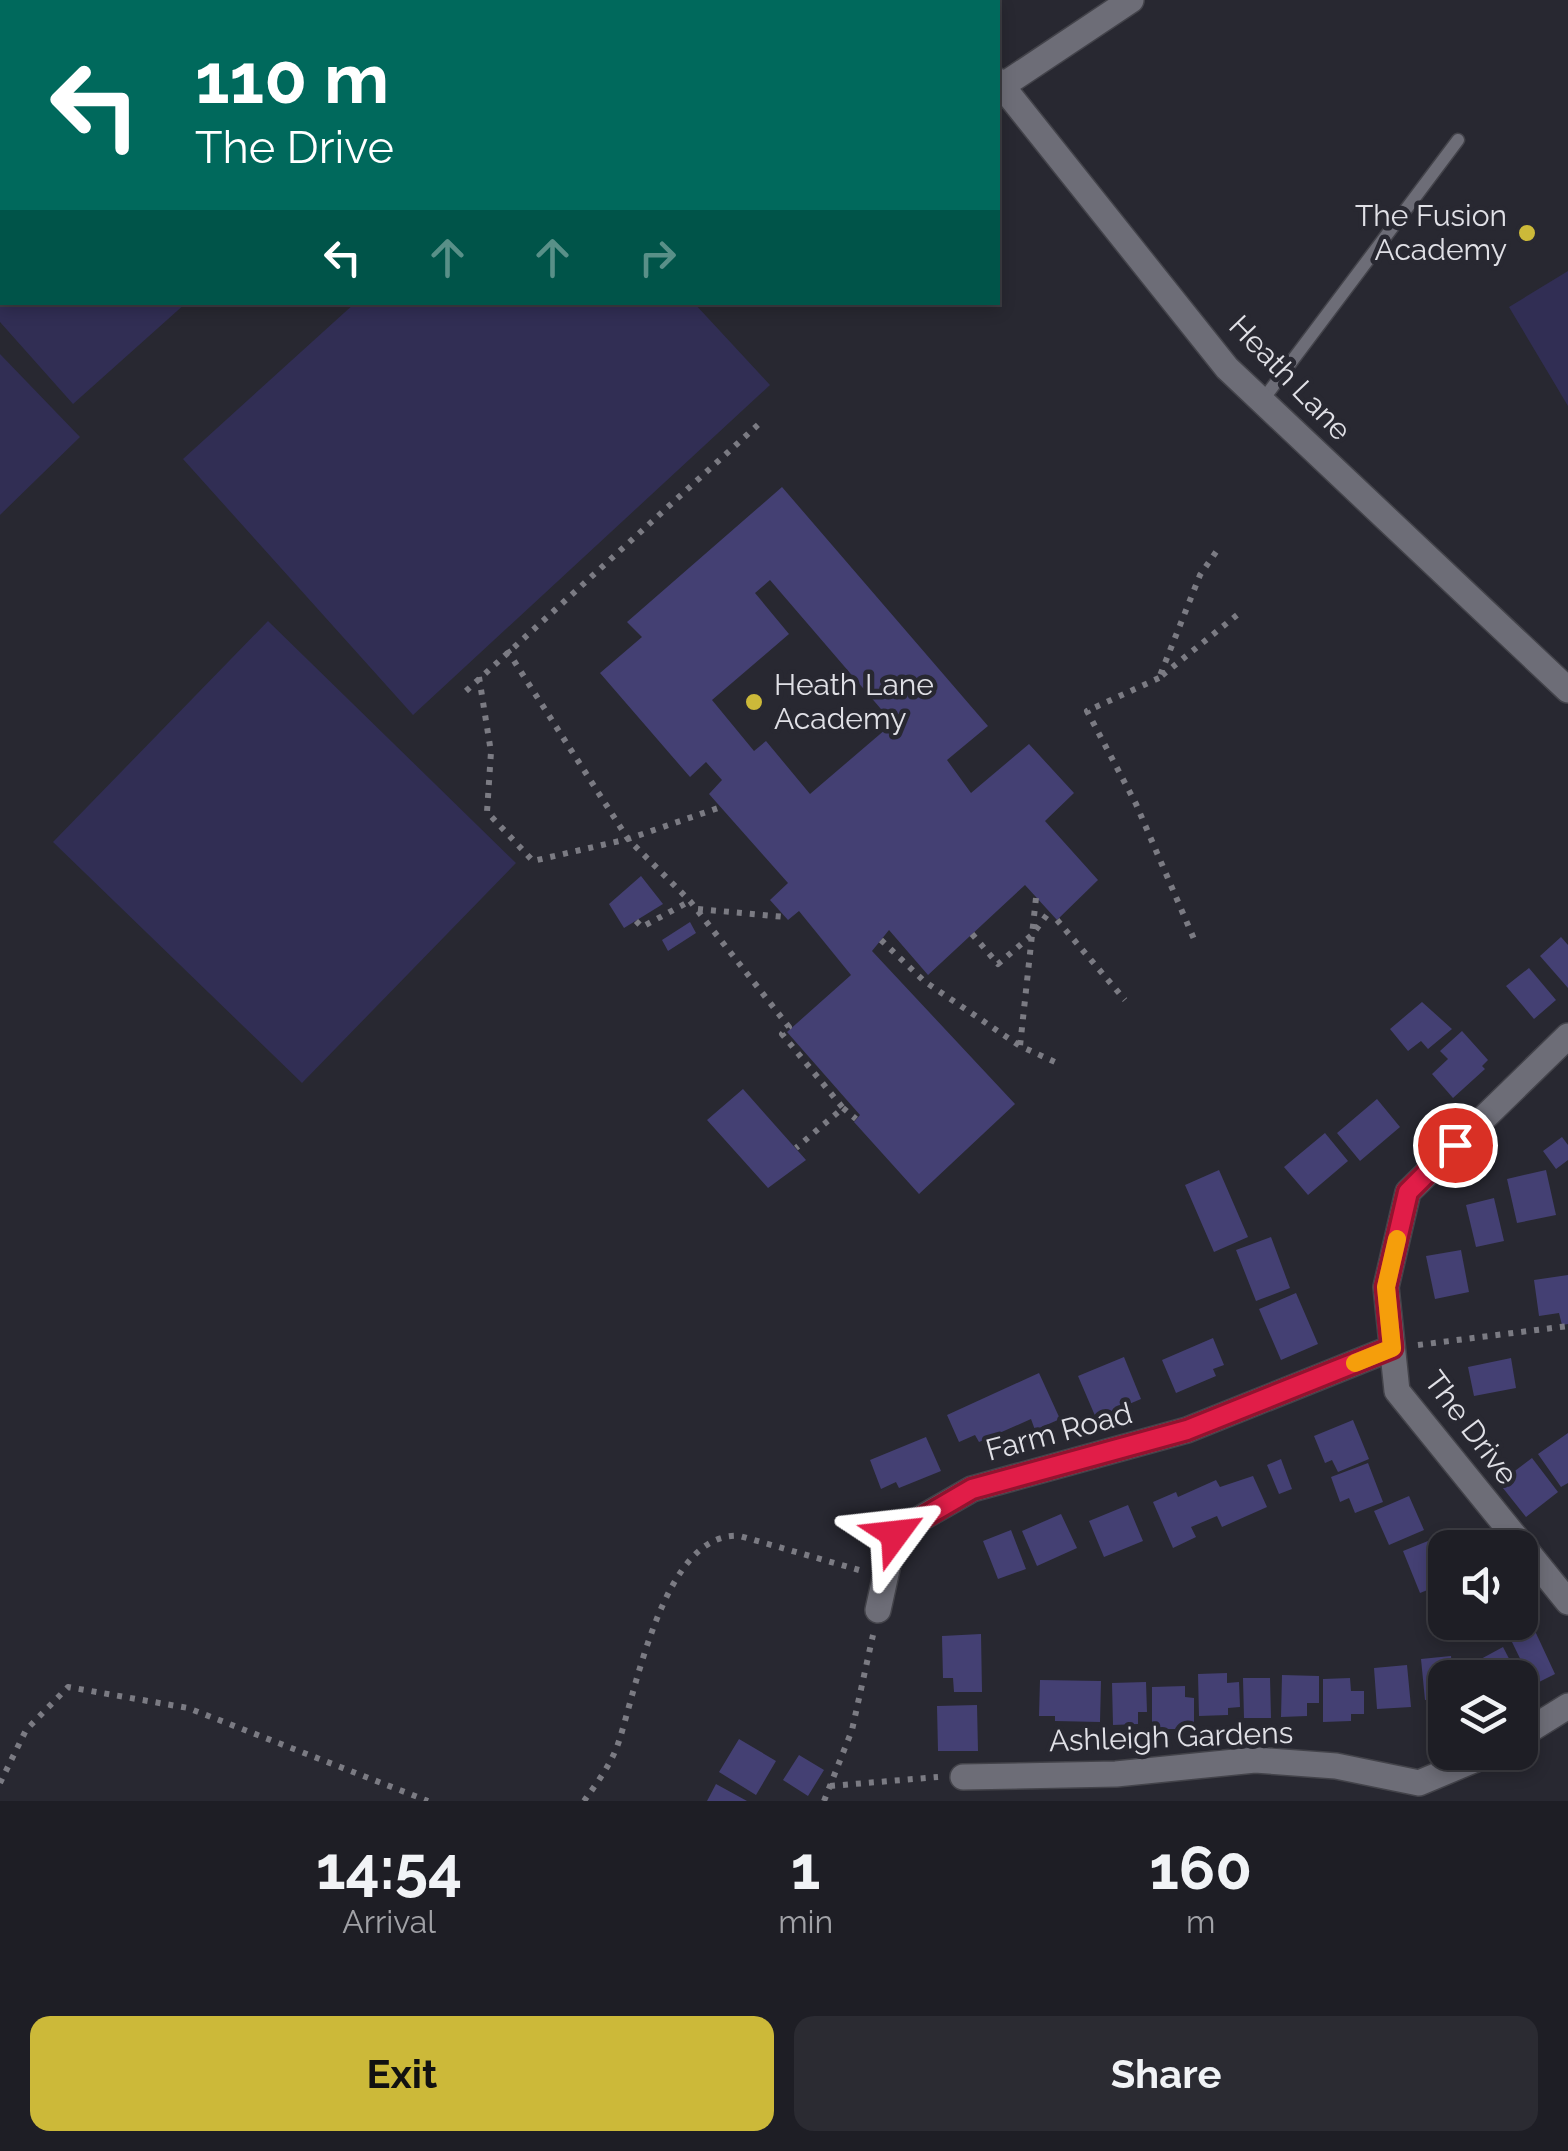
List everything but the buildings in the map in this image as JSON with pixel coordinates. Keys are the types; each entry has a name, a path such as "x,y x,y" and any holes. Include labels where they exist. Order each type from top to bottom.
{"street":[{"path":"1000,83 1131,0"},
{"name":"Heath Lane","path":"1000,83 1228,368 1568,690"},
{"name":"The Drive","path":"1568,1036 1408,1192 1386,1287 1397,1391 1568,1602"},
{"name":"Farm Road","path":"878,1610 895,1534 972,1489 1187,1430 1392,1348"},
{"path":"1538,1725 1568,1706"},
{"name":"Ashleigh Gardens","path":"964,1777 1116,1774 1254,1760 1336,1766 1419,1784 1451,1770"}],"lane":[{"path":"1262,401 1458,140"}],"path":[{"path":"466,691 760,423"},
{"path":"1159,678 1200,576 1216,552"},
{"path":"1194,939 1136,804 1087,711 1159,678 1242,611"},
{"path":"507,650 628,839 696,909 789,1027 782,1034 856,1119"},
{"path":"479,677 491,752 487,812 533,860 628,839 721,807"},
{"path":"1020,1046 1036,898"},
{"path":"636,921 642,927 690,902"},
{"path":"696,909 785,917"},
{"path":"972,934 998,964 1032,935 1050,912"},
{"path":"1057,920 1125,1000"},
{"path":"881,940 924,981 1020,1046 1055,1062"},
{"path":"796,1148 843,1108"},
{"path":"1392,1348 1568,1326"},
{"path":"584,1801 618,1745 657,1612 701,1545 720,1534 740,1536 884,1578"},
{"path":"824,1801 852,1730 878,1610"},
{"path":"0,1782 26,1730 68,1687 188,1708 428,1801"},
{"path":"830,1786 964,1777"}],"shaded area":[{"path":"1568,271 1568,406 1509,307"},
{"path":"0,305 184,305 73,404 0,322"},
{"path":"353,305 696,305 770,385 413,715 183,459"},
{"path":"0,354 80,437 0,515"},
{"path":"268,621 516,863 302,1083 53,842"}],"slow traffic":[{"path":"1355,1363 1392,1348 1386,1287 1397,1239"}],"place":[{"name":"The Fusion Academy","path":"1527,233"},
{"name":"Heath Lane Academy","path":"754,702"}],"route":[{"path":"895,1534 972,1489 1187,1430 1392,1348 1386,1287 1408,1192 1455,1145"}]}
